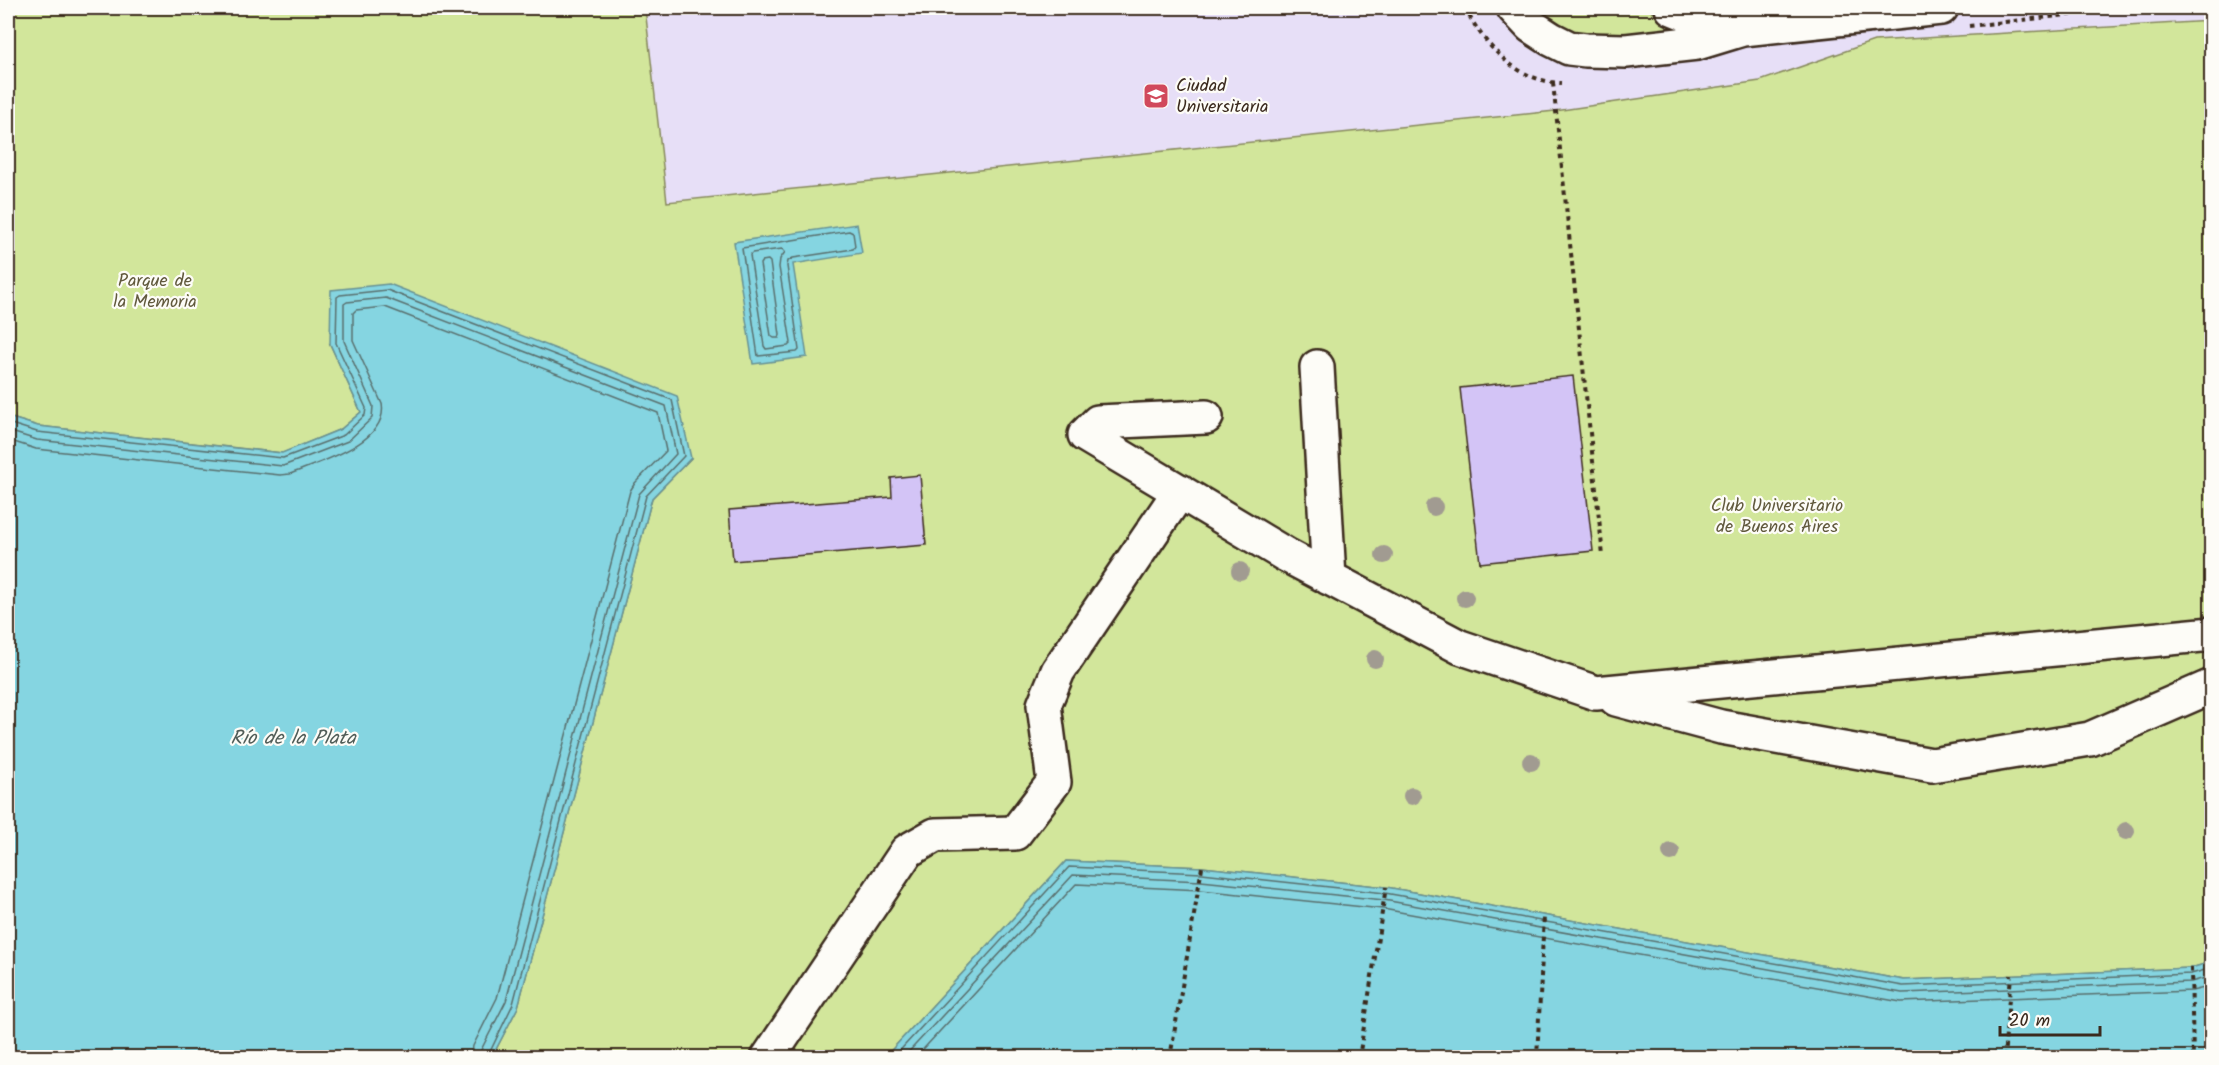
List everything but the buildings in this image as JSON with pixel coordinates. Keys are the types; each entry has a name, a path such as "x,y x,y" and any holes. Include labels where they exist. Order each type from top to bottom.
{"lane":[{"path":"1514,8 1531,26 1569,48 1626,51 1697,43 1743,29 1941,8"},
{"path":"1672,8 1704,21 1743,29"},
{"path":"1317,367 1329,578"},
{"path":"1206,417 1098,422 1085,435 1286,555 1460,647 1596,693 1721,727 1932,765 2090,739 2211,686"},
{"path":"768,1058 907,851 935,835 1015,833 1054,782 1044,705 1058,671 1180,491"},
{"path":"1596,693 2211,634"}],"path":[{"path":"1553,83 1603,556"},
{"path":"1170,1058 1202,867"},
{"path":"1359,1058 1386,887"},
{"path":"1537,1058 1544,915"},
{"path":"2191,968 2193,1058"},
{"path":"2004,1058 2011,975"}],"shaded area":[{"name":"Ciudad Universitaria","path":"645,8 2211,8 2212,21 1874,41 1760,81 1555,111 667,203"}],"green space":[{"name":"Club Universitario de Buenos Aires","path":"8,8 645,8 667,202 1555,111 1760,81 1874,41 2211,21 2211,962 2191,968 1904,980 1386,887 1202,867 1066,861 885,1057 492,1057 518,1007 652,498 691,458 330,344 361,412 341,429 283,453 38,426 8,417"},
{"path":"1537,8 1645,8 1693,33 1630,39 1572,32"}],"water":[{"path":"857,224 862,253 793,264 807,357 753,364 734,242"},
{"name":"Río de la Plata","path":"389,284 677,396 691,458 652,498 518,1007 492,1057 8,1057 8,417 38,426 282,453 341,429 361,412 330,344 331,290"},
{"path":"1066,861 1202,867 1386,887 1904,980 2191,968 2211,962 2211,1057 885,1057"}],"place":[{"name":"Ciudad Universitaria","path":"1156,96"}],"park label":[{"name":"Parque de la Memoria","path":"155,291"}]}
